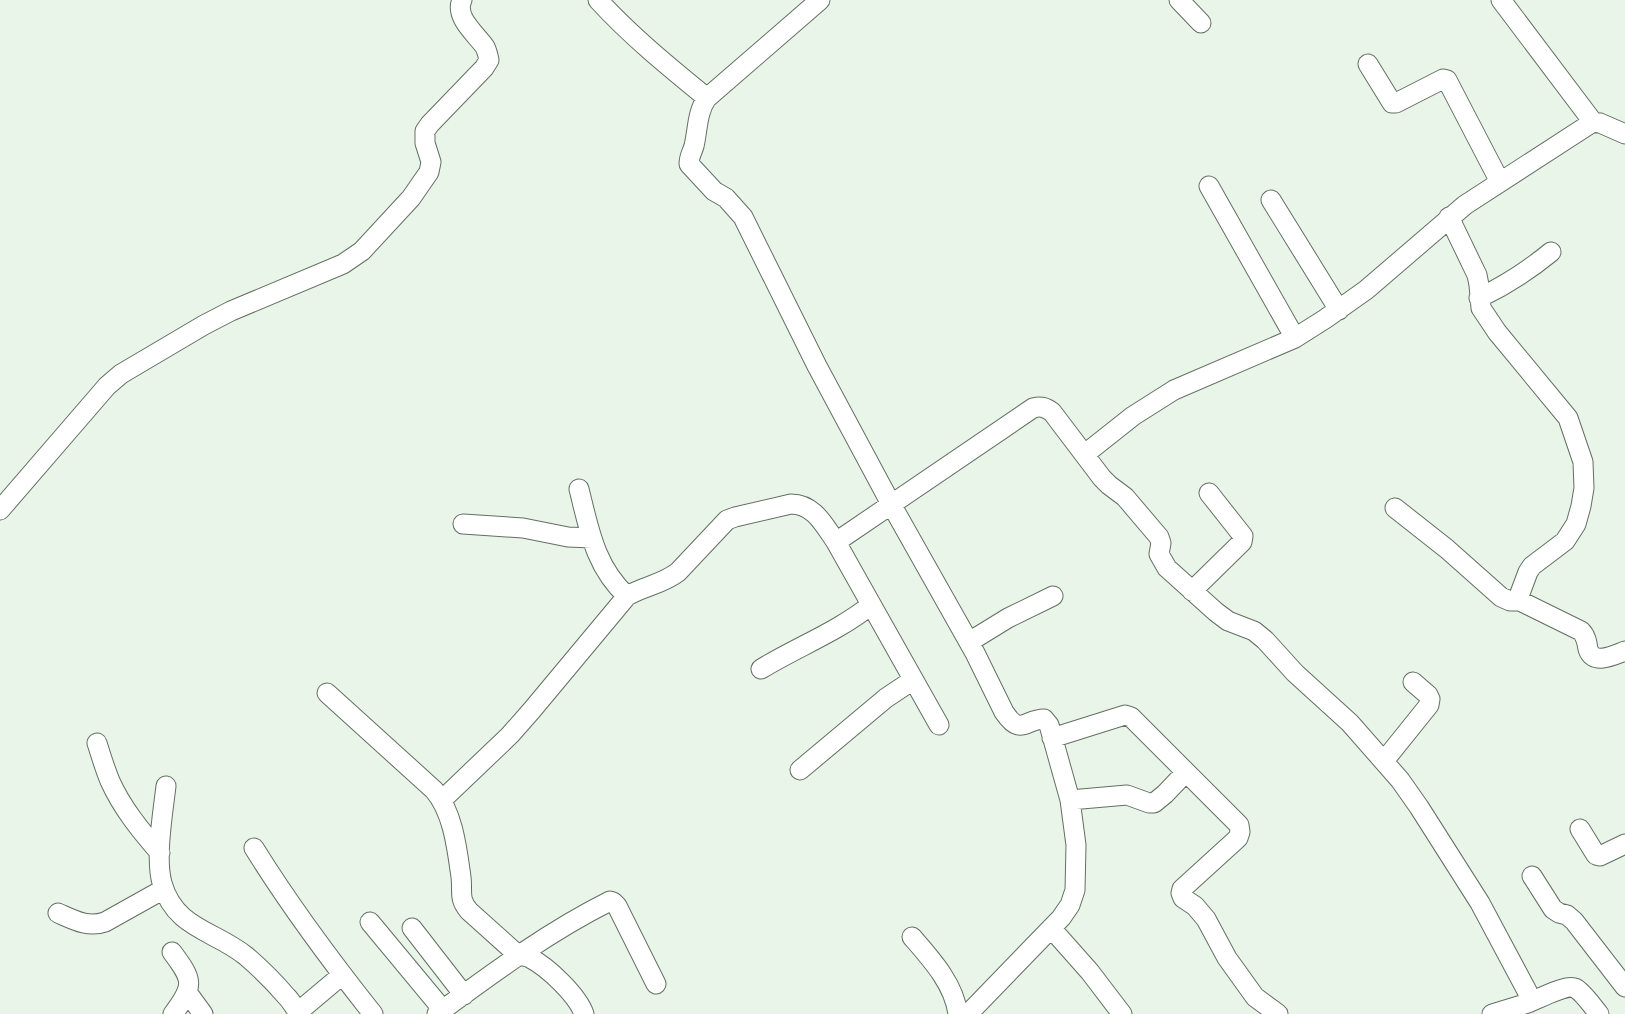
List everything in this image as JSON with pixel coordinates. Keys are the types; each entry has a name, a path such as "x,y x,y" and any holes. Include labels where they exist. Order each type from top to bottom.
{"street":[{"path":"0,510 107,386 121,374 224,314 352,258 396,216 411,198 429,172 431,162 425,143 425,131 484,68 489,60 486,49 462,17 460,8 462,0"},
{"path":"598,0 640,43 707,98"},
{"path":"820,0 707,98 702,105 699,115 689,164 714,190 726,198 743,217 817,366 891,504 969,642 1009,721 1018,726 1028,724 1038,719 1044,719 1049,725 1070,800 1076,846 1076,890 1070,906 1051,928 968,1014"},
{"path":"1180,0 1201,23"},
{"path":"1501,0 1593,122"},
{"path":"1368,64 1392,103 1396,103 1443,79 1447,80 1500,182"},
{"path":"1085,454 1134,416 1174,390 1295,338 1339,310 1366,290 1449,217 1465,205 1593,122 1600,123 1625,134"},
{"path":"1209,186 1295,338"},
{"path":"1271,200 1339,310"},
{"path":"1449,217 1477,275 1480,285 1481,308 1487,319 1568,418 1583,462 1584,488 1576,524 1564,541 1532,566 1528,572 1519,596 1520,601"},
{"path":"1480,298 1529,270 1552,252"},
{"path":"836,542 1026,413 1040,406 1045,407 1052,412 1102,478 1125,496 1159,537 1161,543 1159,554 1167,568 1228,621 1254,631 1265,640 1295,673 1350,723 1384,761 1420,807 1480,903 1527,991 1529,997 1528,1003"},
{"path":"579,489 592,538 601,564 616,586 627,596"},
{"path":"1192,591 1242,542 1243,536 1209,493"},
{"path":"442,800 523,720 627,596 638,589 670,579 727,520 782,506 800,504 816,514 836,542 912,680 939,725"},
{"path":"1395,508 1447,549 1501,597 1510,601 1520,601 1585,634 1589,651 1592,656 1600,659 1625,652 1625,656"},
{"path":"463,524 523,528 568,537 592,538"},
{"path":"969,642 1008,618 1053,596"},
{"path":"761,669 829,633 859,615 871,605"},
{"path":"800,770 886,698 912,680"},
{"path":"1384,761 1429,704 1430,699 1428,695 1413,682"},
{"path":"327,693 434,790 442,800 451,823 461,878 462,903 468,911 518,955 529,957 540,964 572,995 584,1014"},
{"path":"1052,738 1125,715 1131,717 1239,825 1240,832 1238,838 1182,889 1181,893 1184,898 1195,906 1206,918 1227,958 1255,997 1278,1014"},
{"path":"97,743 111,782 120,800 143,834 160,853"},
{"path":"1070,800 1127,795 1149,803 1154,802 1166,794 1186,772"},
{"path":"166,786 159,862 164,889 175,910 188,923 219,939 245,956 287,997 299,1013 342,975"},
{"path":"1580,829 1596,855 1600,856 1625,844"},
{"path":"254,848 276,883 342,975 373,1014"},
{"path":"1532,876 1553,909 1559,913 1567,915 1574,921 1625,987"},
{"path":"58,913 82,923 98,925 164,889"},
{"path":"370,922 440,1012 518,955 585,914 610,901 617,906 656,984"},
{"path":"412,928 464,995"},
{"path":"1051,928 1090,972 1122,1014"},
{"path":"912,937 939,970 956,1003 958,1014"},
{"path":"172,952 186,971 190,982 187,992 173,1014"},
{"path":"1492,1014 1540,999 1567,987 1574,987 1580,991 1599,1014"},
{"path":"187,992 203,1014"}]}
